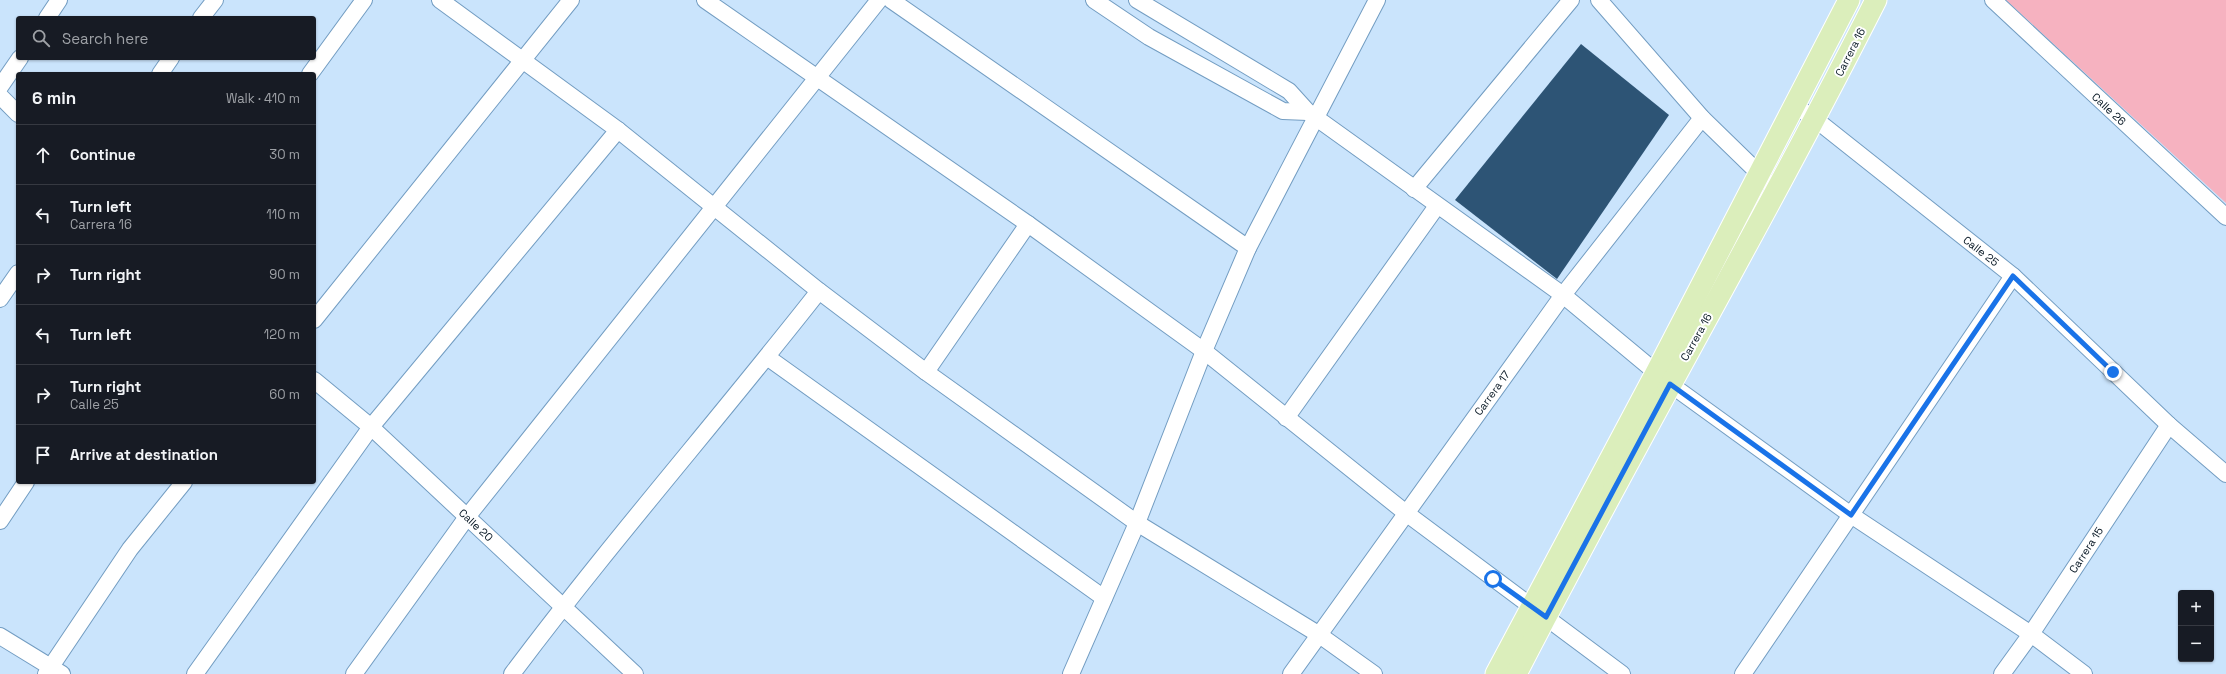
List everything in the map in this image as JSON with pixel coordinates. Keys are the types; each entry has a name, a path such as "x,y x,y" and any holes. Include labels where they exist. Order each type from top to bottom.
{"main road":[{"name":"Carrera 16","path":"1663,379 1760,175 1849,0"},
{"name":"Carrera 16","path":"1496,674 1538,612 1663,379 1776,190 1815,119 1876,0"},
{"name":"Carrera 16","path":"1516,674 1538,612"}],"street":[{"path":"48,16 59,0"},
{"path":"203,16 215,0"},
{"path":"311,72 364,0"},
{"path":"440,0 618,130 819,291 926,372 1137,523 1318,634 1374,674"},
{"path":"316,318 523,62 571,0"},
{"path":"705,0 817,76 1028,224 1204,351 1406,513 1622,674"},
{"path":"354,674 468,517 817,76 879,0"},
{"path":"891,0 1248,248"},
{"path":"1094,0 1149,37 1283,111 1313,115"},
{"path":"1137,0 1289,91 1313,115 1437,206 1563,295 1663,379 1851,515 2031,634 2084,674"},
{"path":"1071,674 1137,523 1204,351 1248,248 1313,115 1378,0"},
{"path":"1414,189 1571,0"},
{"path":"1598,0 1702,118 1776,190"},
{"name":"Calle 26","path":"1993,0 2226,218"},
{"path":"0,87 19,60"},
{"path":"162,72 170,60"},
{"path":"0,96 16,112"},
{"name":"Calle 25","path":"1795,106 1815,119 2013,276 2169,425 2226,474"},
{"name":"Carrera 17","path":"1291,674 1318,634 1563,295 1702,118"},
{"path":"195,674 371,427 618,130"},
{"path":"1286,418 1437,206"},
{"path":"926,372 1028,224"},
{"path":"0,299 16,275"},
{"path":"1743,674 2013,276"},
{"path":"512,674 562,606 767,357 819,291"},
{"path":"767,357 1104,598"},
{"name":"Calle 20","path":"316,382 371,427 635,674"},
{"name":"Carrera 15","path":"2002,674 2031,634 2169,425"},
{"path":"0,521 25,484"},
{"path":"0,636 53,672 130,549 182,484"}],"shaded area":[{"path":"2006,0 2226,0 2226,203"}],"building":[{"path":"1581,44 1669,115 1557,279 1455,200"}],"route":[{"path":"1493,579 1546,617 1670,384 1851,515 2013,276 2113,372"}]}
